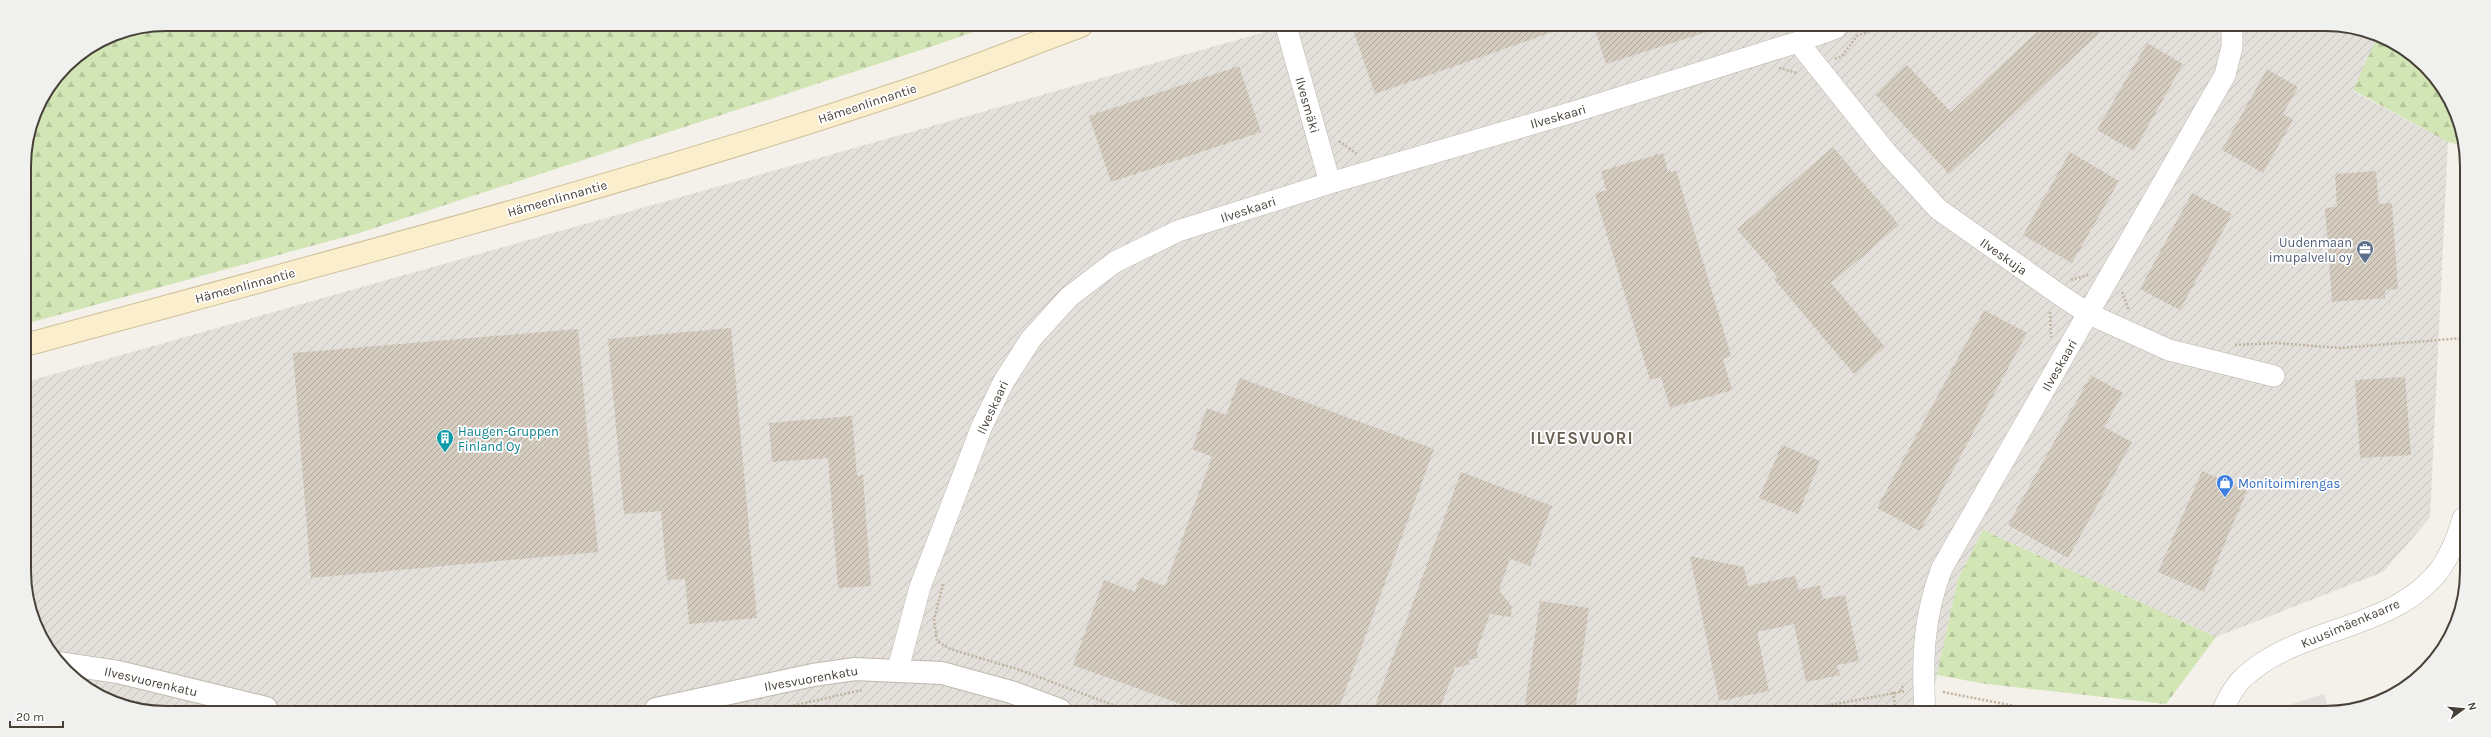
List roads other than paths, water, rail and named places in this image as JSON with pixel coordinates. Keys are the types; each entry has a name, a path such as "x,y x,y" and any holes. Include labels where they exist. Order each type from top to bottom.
{"main road":[{"name":"Hämeenlinnantie","path":"31,343 429,235 624,178 901,93 1068,31"}],"street":[{"name":"Ilvesmäki","path":"1287,31 1330,183"},
{"name":"Ilveskaari","path":"898,669 920,587 982,426 1004,381 1031,339 1069,297 1115,262 1178,231 1330,183 1580,110 1798,42 1828,31"},
{"name":"Ilveskaari","path":"1925,706 1925,629 1933,591 1942,568 2225,75 2232,47 2232,31"},
{"name":"Ilveskuja","path":"1798,42 1886,152 1938,209 2060,295 2089,314 2169,350 2274,376"},
{"name":"Kuusimäenkaarre","path":"2225,706 2228,698 2243,677 2274,654 2393,607 2417,592 2440,568 2456,540 2460,527"},
{"name":"Ilvesvuorenkatu","path":"70,665 118,672 258,706"},
{"name":"Ilvesvuorenkatu","path":"670,706 813,675 855,669 898,669 942,673 1011,692 1049,706"}],"place":[{"name":"Uudenmaan imupalvelu oy","path":"2365,264"},
{"name":"Haugen-Gruppen Finland Oy","path":"445,453"},
{"name":"Monitoimirengas","path":"2225,498"}],"district":[{"name":"ILVESVUORI","path":"1582,438"}]}
